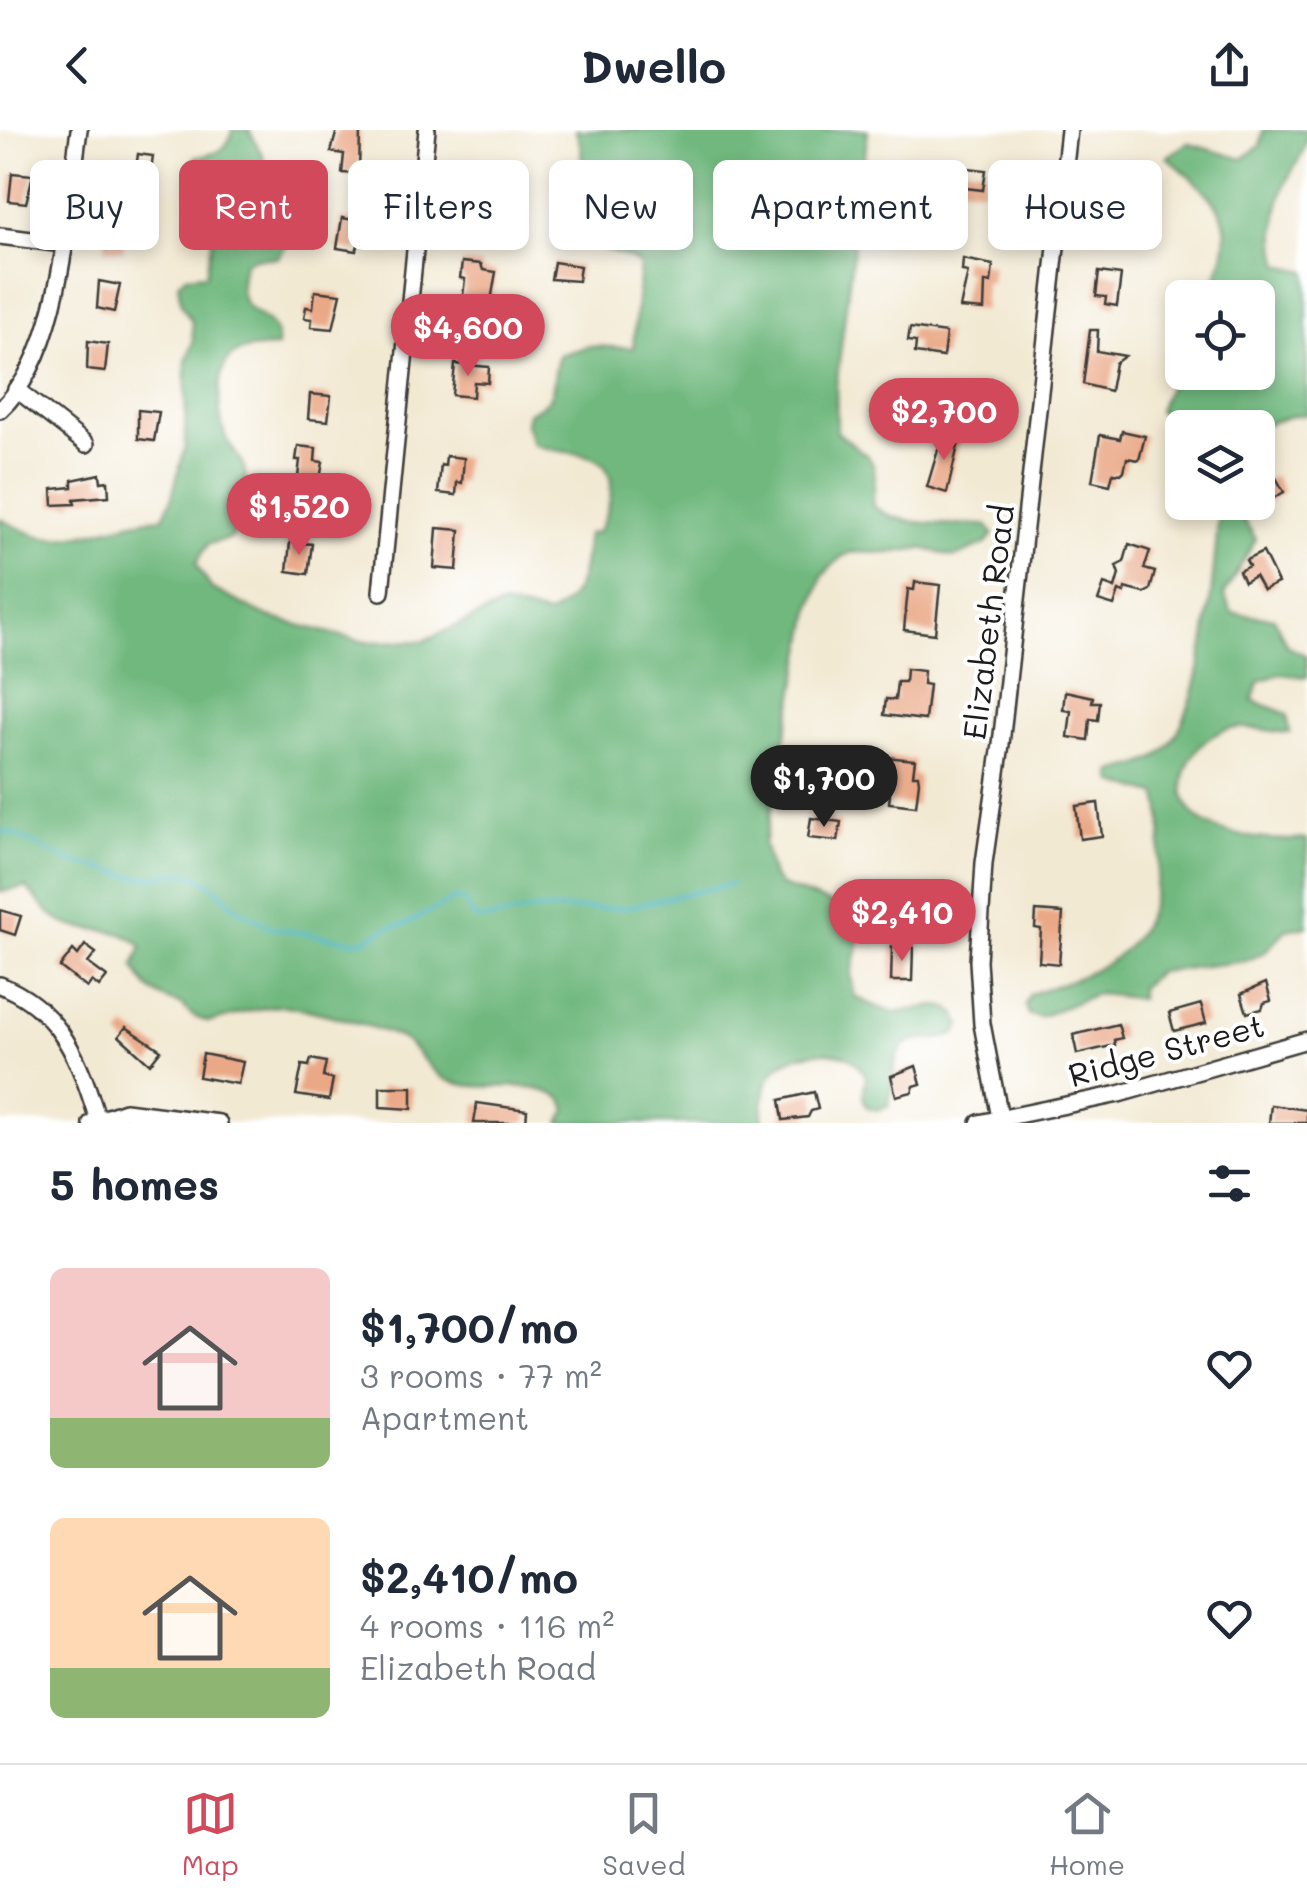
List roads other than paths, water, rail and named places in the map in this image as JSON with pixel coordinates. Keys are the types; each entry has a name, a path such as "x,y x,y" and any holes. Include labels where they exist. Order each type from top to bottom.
{"street":[{"path":"74,160 78,130"},
{"path":"380,592 427,130"},
{"name":"Elizabeth Road","path":"1000,1121 982,1024 978,962 984,858 1003,725 1069,130"},
{"path":"0,236 30,240"},
{"path":"0,410 36,357 56,296 62,250"},
{"path":"16,389 86,444"},
{"path":"0,985 20,993 61,1031 80,1063 94,1122 125,1111 220,1123"},
{"name":"Ridge Street","path":"980,1123 1119,1094 1307,1040"}],"waterway":[{"path":"0,831 68,860 136,877 177,872 198,877 235,907 272,928 353,941 406,924 454,899 465,901 471,914 481,920 536,910 623,908 731,884"}]}
